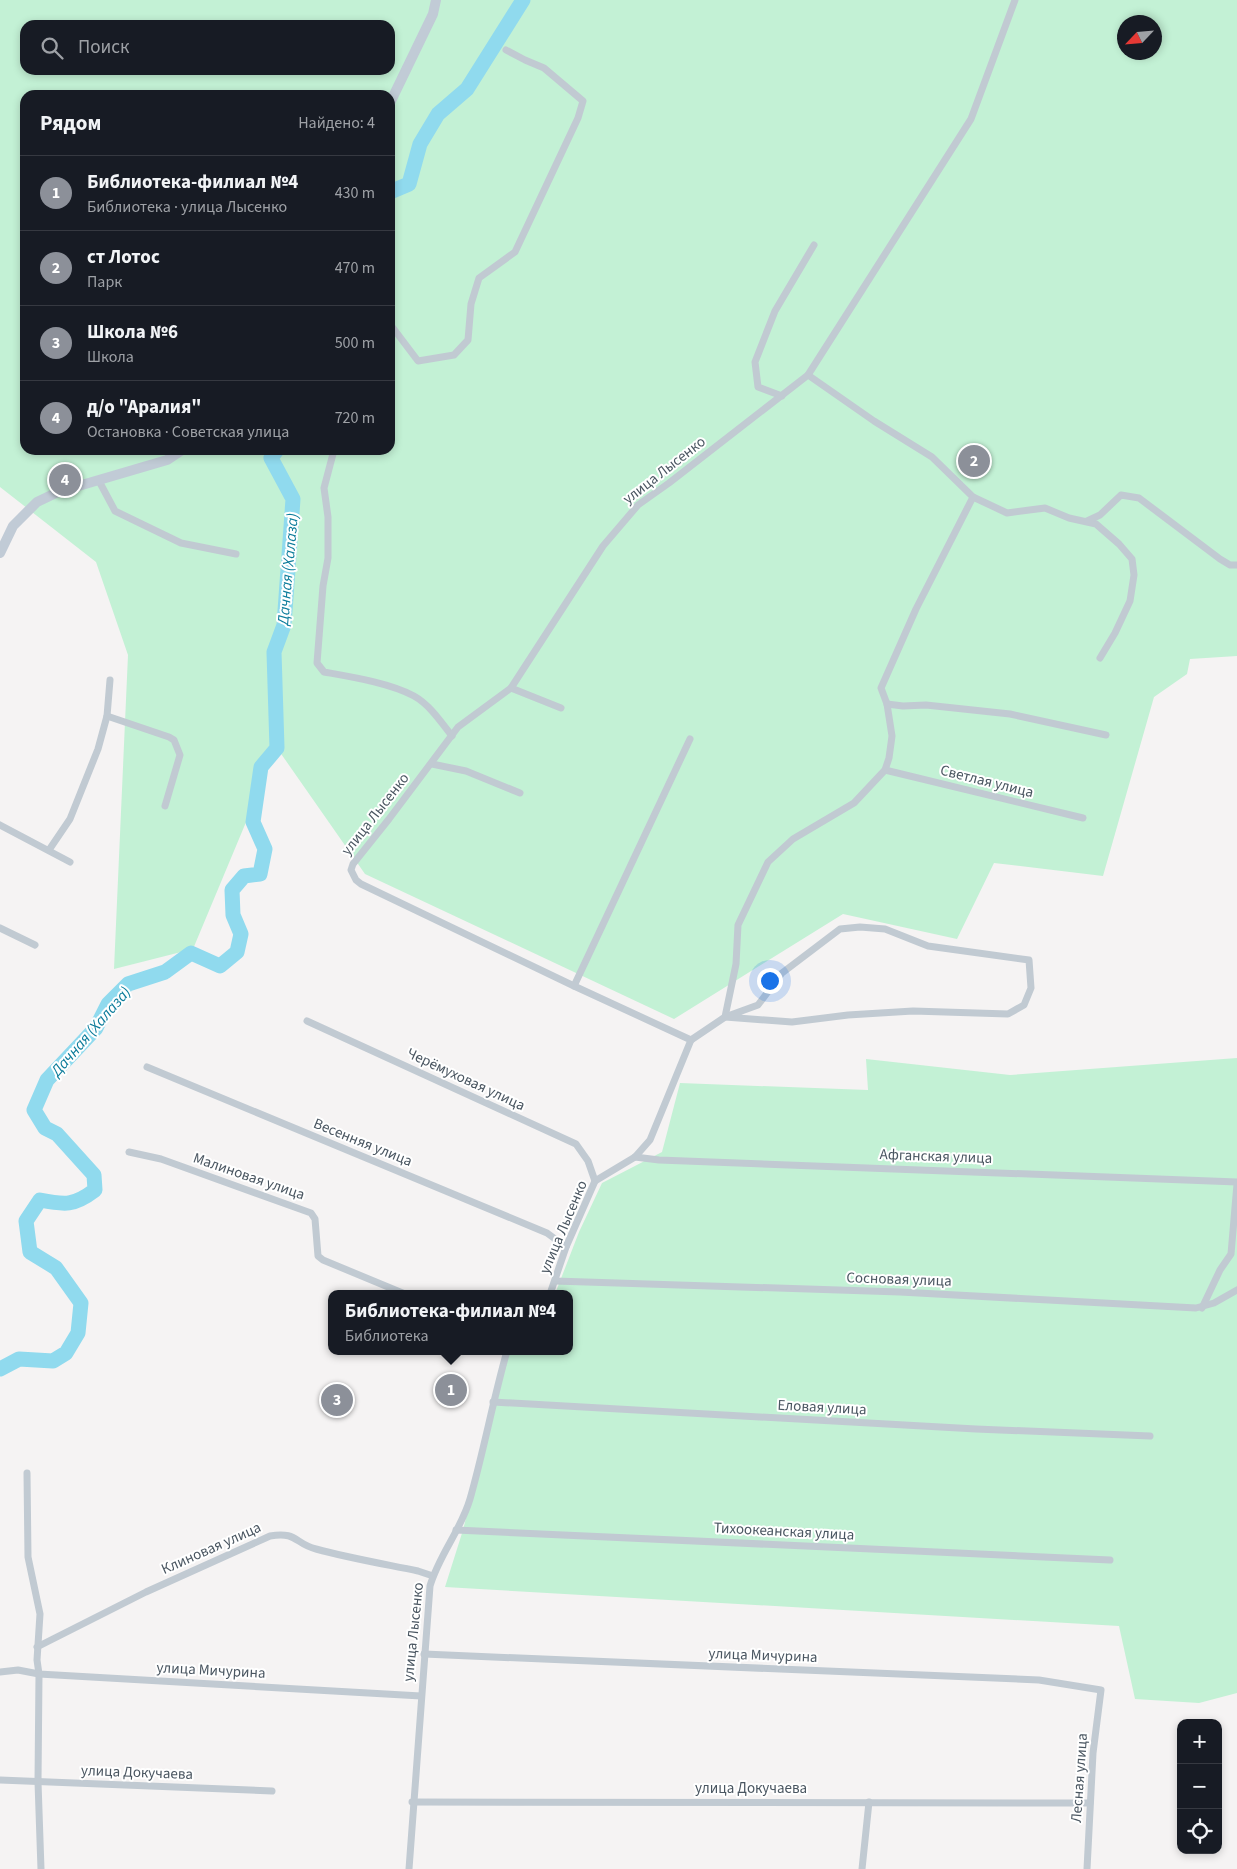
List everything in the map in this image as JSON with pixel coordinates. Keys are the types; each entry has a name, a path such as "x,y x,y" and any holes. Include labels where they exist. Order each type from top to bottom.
{"street":[{"path":"395,93 433,14 436,0"},
{"name":"улица Лысенко","path":"552,1290 566,1248 595,1181 635,1157 650,1140 691,1040 361,884 352,874 353,864 432,764 458,727 511,688 603,546 638,504 808,375 971,119 1014,0"},
{"path":"395,331 418,361 454,355 468,340 471,304 479,278 516,252 578,118 583,101 544,68 506,50"},
{"path":"782,396 758,387 755,362 774,311 814,245"},
{"path":"808,375 874,421 932,457 973,497 1006,513 1045,508 1069,518 1087,521 1096,524 1119,544 1132,559 1134,575 1130,601 1115,633 1100,658"},
{"path":"0,553 13,526 37,502 58,492 167,460 174,455"},
{"path":"333,455 324,488 328,517 328,558 323,586 317,663 324,672 391,687 415,696 426,705 452,736"},
{"path":"99,481 115,511 181,543 236,554"},
{"path":"1087,521 1100,515 1121,495 1139,498 1220,559 1230,565 1237,565"},
{"path":"725,1017 736,964 738,925 768,862 793,840 854,803 885,770 892,736 887,704 881,688 916,609 973,497"},
{"path":"49,850 70,819 98,749 107,716 110,680"},
{"path":"511,688 561,708"},
{"path":"887,704 903,706 926,705 1002,712 1106,735"},
{"path":"107,716 174,740 180,754 165,806"},
{"path":"574,986 690,738"},
{"path":"432,764 466,771 520,793"},
{"name":"Светлая улица","path":"885,770 1083,818"},
{"path":"0,825 70,862"},
{"path":"691,1040 706,1028 725,1017 758,1005 782,973 840,929 860,927 885,930 928,946 1029,960 1031,988 1024,1005 1008,1014 913,1012 848,1015 792,1022 725,1017"},
{"path":"0,928 35,945"},
{"name":"Черёмуховая улица","path":"307,1021 576,1144 588,1161 595,1181"},
{"name":"Весенняя улица","path":"147,1067 547,1233 566,1248"},
{"name":"Малиновая улица","path":"129,1152 160,1159 311,1213 316,1219 318,1256 323,1260 395,1290"},
{"name":"Афганская улица","path":"635,1157 659,1160 1237,1183 1231,1254 1220,1270 1202,1308"},
{"name":"Сосновая улица","path":"555,1281 900,1292 1202,1308 1214,1304 1237,1290"},
{"name":"улица Лысенко","path":"408,1869 430,1586 470,1499 506,1355"},
{"name":"Еловая улица","path":"493,1402 966,1429 1150,1436"},
{"path":"28,1473 28,1557 40,1624 37,1647 39,1674 38,1782 41,1869"},
{"name":"Тихоокеанская улица","path":"456,1530 1110,1560"},
{"name":"Клиновая улица","path":"37,1647 146,1592 270,1536 282,1534 292,1536 313,1549 418,1571 433,1576"},
{"name":"улица Мичурина","path":"424,1654 1038,1680 1101,1690"},
{"name":"улица Мичурина","path":"0,1672 18,1670 39,1674 421,1696"},
{"name":"Лесная улица","path":"1087,1869 1093,1752 1101,1690"},
{"name":"улица Докучаева","path":"0,1780 272,1791"},
{"name":"улица Докучаева","path":"412,1802 1090,1803"},
{"path":"862,1869 869,1802"}],"green space":[{"path":"0,0 1237,0 1237,656 1190,659 1187,674 1154,697 1103,876 994,863 957,939 843,914 674,1019 365,874 277,748 193,949 114,969 128,655 96,562 0,487"},
{"path":"1237,1058 1237,1693 1199,1703 1135,1699 1119,1626 445,1587 463,1530 506,1356 573,1355 573,1290 557,1290 579,1232 602,1183 662,1152 680,1083 868,1090 866,1059 1010,1075"}],"waterway":[{"name":"Дачная (Халаза)","path":"395,190 409,184 420,144 438,114 467,89 523,0"},
{"name":"Дачная (Халаза)","path":"0,1369 19,1359 53,1361 66,1353 78,1333 81,1303 56,1268 30,1252 26,1221 40,1200 56,1203 75,1202 95,1190 94,1175 57,1134 45,1128 34,1110 47,1080 96,1028 108,1004 128,984 165,972 191,953 220,966 237,952 241,934 233,915 232,890 244,876 260,874 265,849 253,822 261,767 277,748 274,652 284,625 293,499 271,458 273,455"}],"place":[{"name":"ст Лотос","path":"974,461"},
{"name":"д/о \"Аралия\"","path":"65,480"},
{"name":"Библиотека-филиал №4","path":"451,1390"},
{"name":"Школа №6","path":"337,1400"}]}
